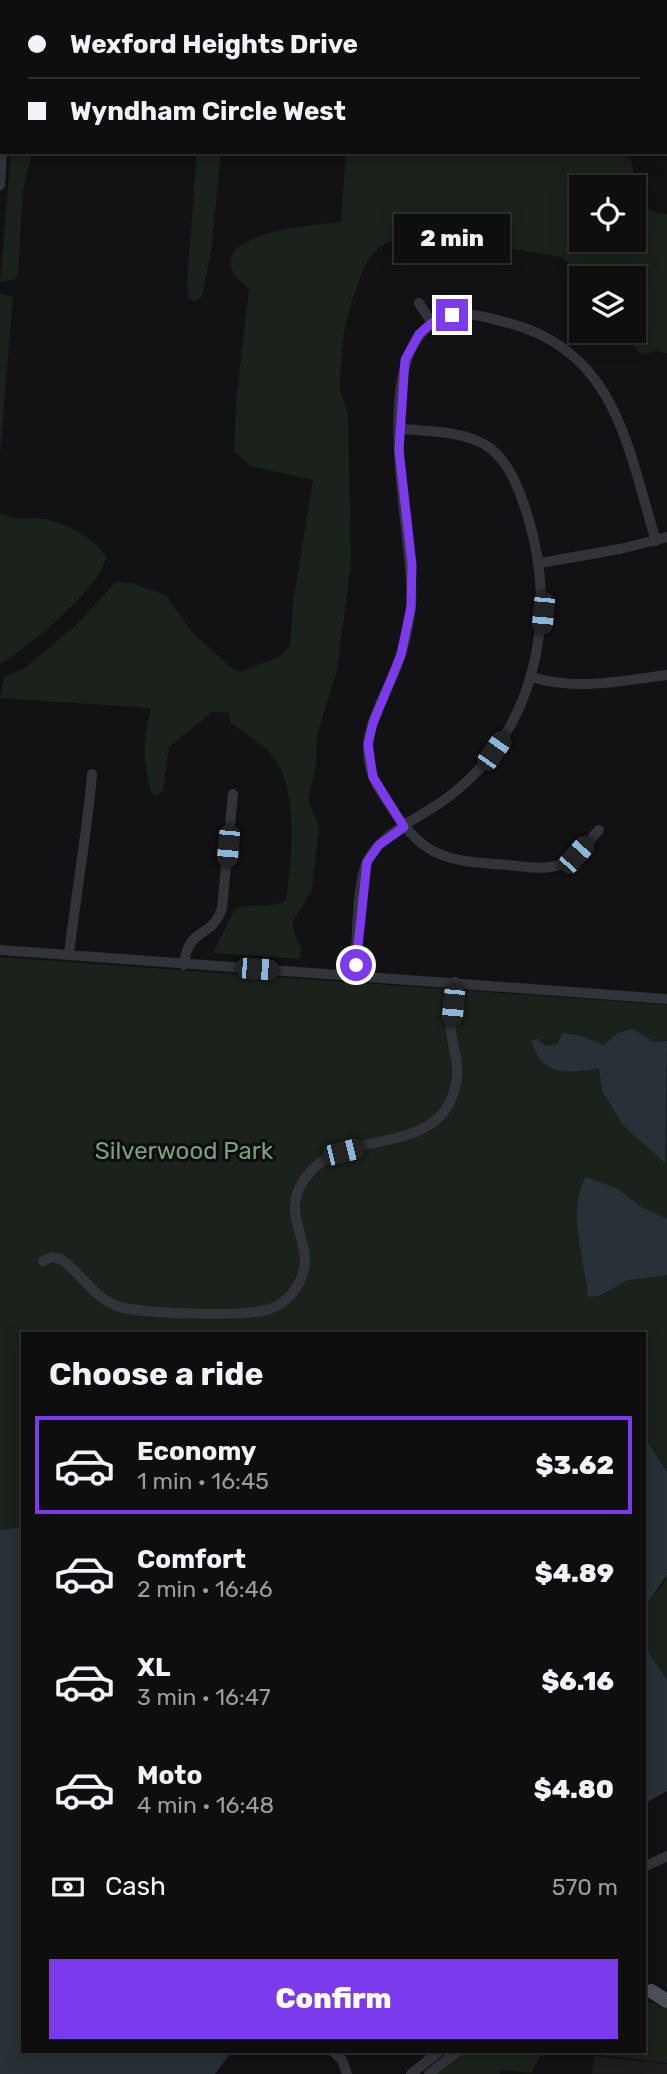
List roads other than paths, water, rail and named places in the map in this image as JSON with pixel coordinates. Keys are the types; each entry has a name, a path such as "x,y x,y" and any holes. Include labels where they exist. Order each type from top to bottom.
{"main road":[{"path":"647,1991 667,2001"}],"street":[{"path":"0,185 2,154"},
{"path":"419,303 432,323"},
{"path":"598,830 569,861 542,867 444,858 423,847 404,827 379,788 368,756 369,735 401,655 411,607 412,565 401,477 399,429 405,360 414,341 432,323 452,315 479,316 547,337 579,360 592,373 619,420 656,541"},
{"path":"355,975 367,862 379,845 449,797 482,765 516,715 532,677 543,613 540,563 519,488 499,455 469,436 399,429"},
{"path":"540,563 667,537"},
{"path":"532,677 554,683 587,685 667,675"},
{"path":"69,954 77,889 85,854 92,774"},
{"path":"184,965 186,946 193,938 216,924 222,908 233,794"},
{"path":"0,950 667,999"},
{"path":"43,1261 52,1257 61,1258 104,1300 126,1309 249,1312 277,1306 293,1293 303,1275 305,1258 294,1209 298,1190 308,1174 332,1156 418,1132 435,1120 451,1098 458,1067 451,1030 455,982"},
{"path":"646,1866 667,1856"},
{"path":"647,1991 667,1993"},
{"path":"335,2053 342,2060 347,2074"},
{"path":"411,2074 437,2053"},
{"path":"429,2074 455,2053"}],"park label":[{"name":"Silverwood Park","path":"184,1151"}]}
